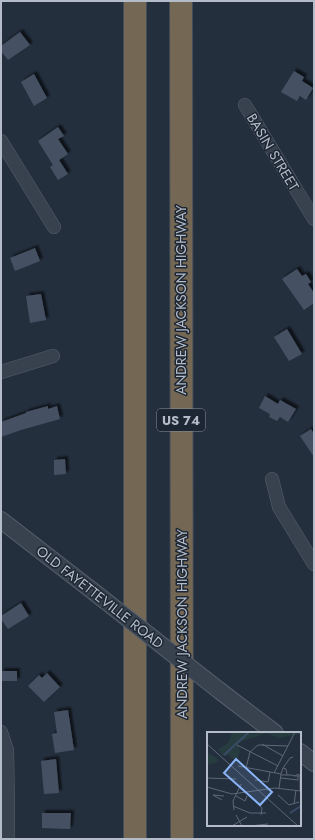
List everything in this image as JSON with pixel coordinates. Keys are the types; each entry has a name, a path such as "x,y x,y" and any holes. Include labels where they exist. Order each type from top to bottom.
{"highway":[{"path":"135,1 135,839"},
{"name":"ANDREW JACKSON HIGHWAY","path":"181,1 182,839"}],"street":[{"name":"BASIN STREET","path":"245,105 314,219"},
{"path":"1,142 54,227"},
{"path":"1,372 53,356"},
{"path":"272,479 279,508 314,564"},
{"name":"OLD FAYETTEVILLE ROAD","path":"1,520 274,732"},
{"path":"1,732 7,750 8,839"},
{"path":"301,753 314,763"}],"building":[{"path":"20,32 30,45 8,60 1,51 1,46"},
{"path":"294,71 304,77 302,81 313,88 306,100 300,96 297,101 281,92"},
{"path":"34,74 47,98 34,106 21,82"},
{"path":"58,127 64,136 58,139 68,154 59,160 68,174 58,180 50,167 53,165 38,141"},
{"path":"35,248 40,261 15,271 10,258"},
{"path":"297,269 302,276 306,274 311,282 308,284 314,293 314,303 304,310 282,279"},
{"path":"41,294 46,320 30,323 26,296"},
{"path":"287,329 302,354 289,361 274,337"},
{"path":"265,396 278,404 280,400 296,409 288,422 280,417 277,421 269,417 270,414 259,408"},
{"path":"48,406 48,409 57,406 60,419 1,437 1,422 26,412"},
{"path":"311,429 314,434 314,457 300,436"},
{"path":"65,459 66,474 54,475 54,460"},
{"path":"21,603 29,616 8,629 1,619 1,616"},
{"path":"1,671 17,671 17,681 1,681"},
{"path":"47,673 60,687 44,702 28,686 39,675 42,678"},
{"path":"68,710 74,750 55,753 52,734 57,733 54,712"},
{"path":"56,759 59,793 44,794 41,761"},
{"path":"42,813 71,813 70,829 42,828"}]}
